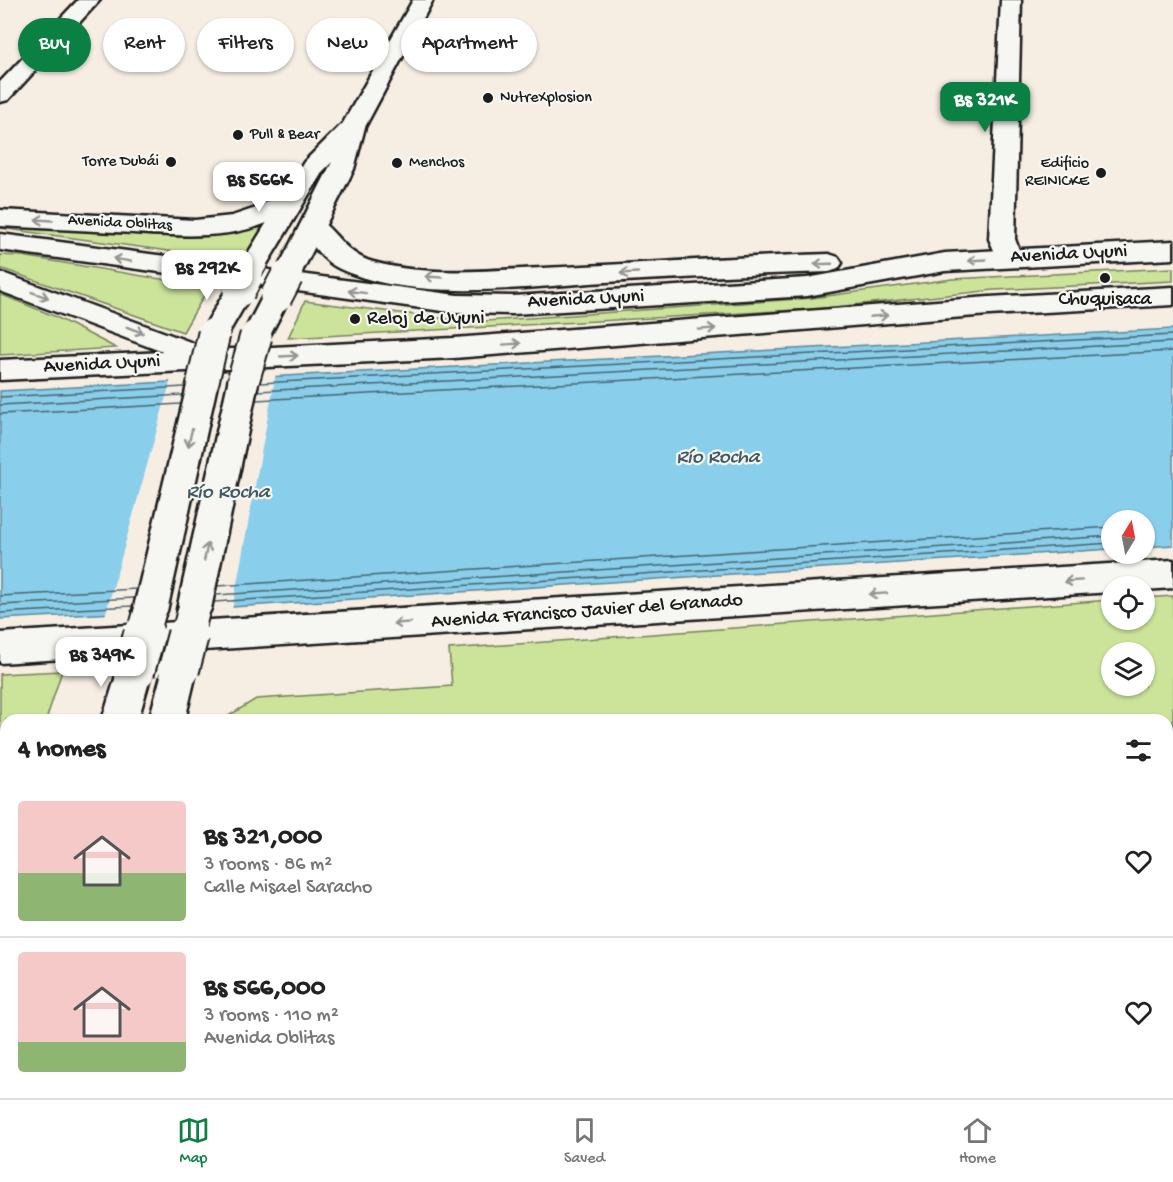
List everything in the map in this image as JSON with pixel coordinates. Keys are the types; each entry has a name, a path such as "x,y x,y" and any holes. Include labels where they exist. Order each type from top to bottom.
{"main road":[{"path":"0,95 90,0"},
{"path":"168,714 194,609 244,378 256,336 342,169 353,127 423,0"},
{"path":"1009,258 1002,239 1011,0"},
{"path":"122,714 150,611 210,358 239,291 300,186 313,167 353,127"},
{"name":"Avenida Oblitas","path":"0,218 195,228 234,224 272,209 300,186"},
{"path":"313,226 329,248 347,262 371,271 475,280 821,264 945,262"},
{"name":"Avenida Uyuni","path":"0,242 199,272 457,304 513,305 807,287 945,262 1173,250"},
{"path":"0,281 210,358"},
{"name":"Avenida Uyuni","path":"0,370 210,358 454,348 989,306 1173,296"},
{"name":"Avenida Francisco Javier del Granado","path":"0,648 1173,574"}],"green space":[{"path":"272,217 242,261 0,228 0,224 156,236 207,236 237,233"},
{"path":"0,255 22,256 209,287 183,332 0,268"},
{"path":"1173,268 1173,281 994,290 816,309 288,338 305,301 472,322 812,298 952,279"},
{"path":"0,294 54,316 116,348 0,355"},
{"path":"1173,596 1173,714 232,714 256,699 452,686 449,649 1101,601 1101,630 1155,630 1155,597"},
{"path":"62,671 48,714 0,714 0,674"}],"water":[{"name":"Río Rocha","path":"1173,329 1173,545 1155,546 1155,510 1101,510 1101,550 232,607 0,619 0,391"}],"pier":[{"path":"276,373 232,610 105,616 171,379"}],"place":[{"name":"NutreXplosion","path":"488,98"},
{"name":"Pull & Bear","path":"238,135"},
{"name":"Torre Dubái","path":"171,162"},
{"name":"Menchos","path":"397,163"},
{"name":"Edificio REINICKE","path":"1101,173"},
{"name":"Chuquisaca","path":"1105,278"},
{"name":"Reloj de Uyuni","path":"355,319"}]}
